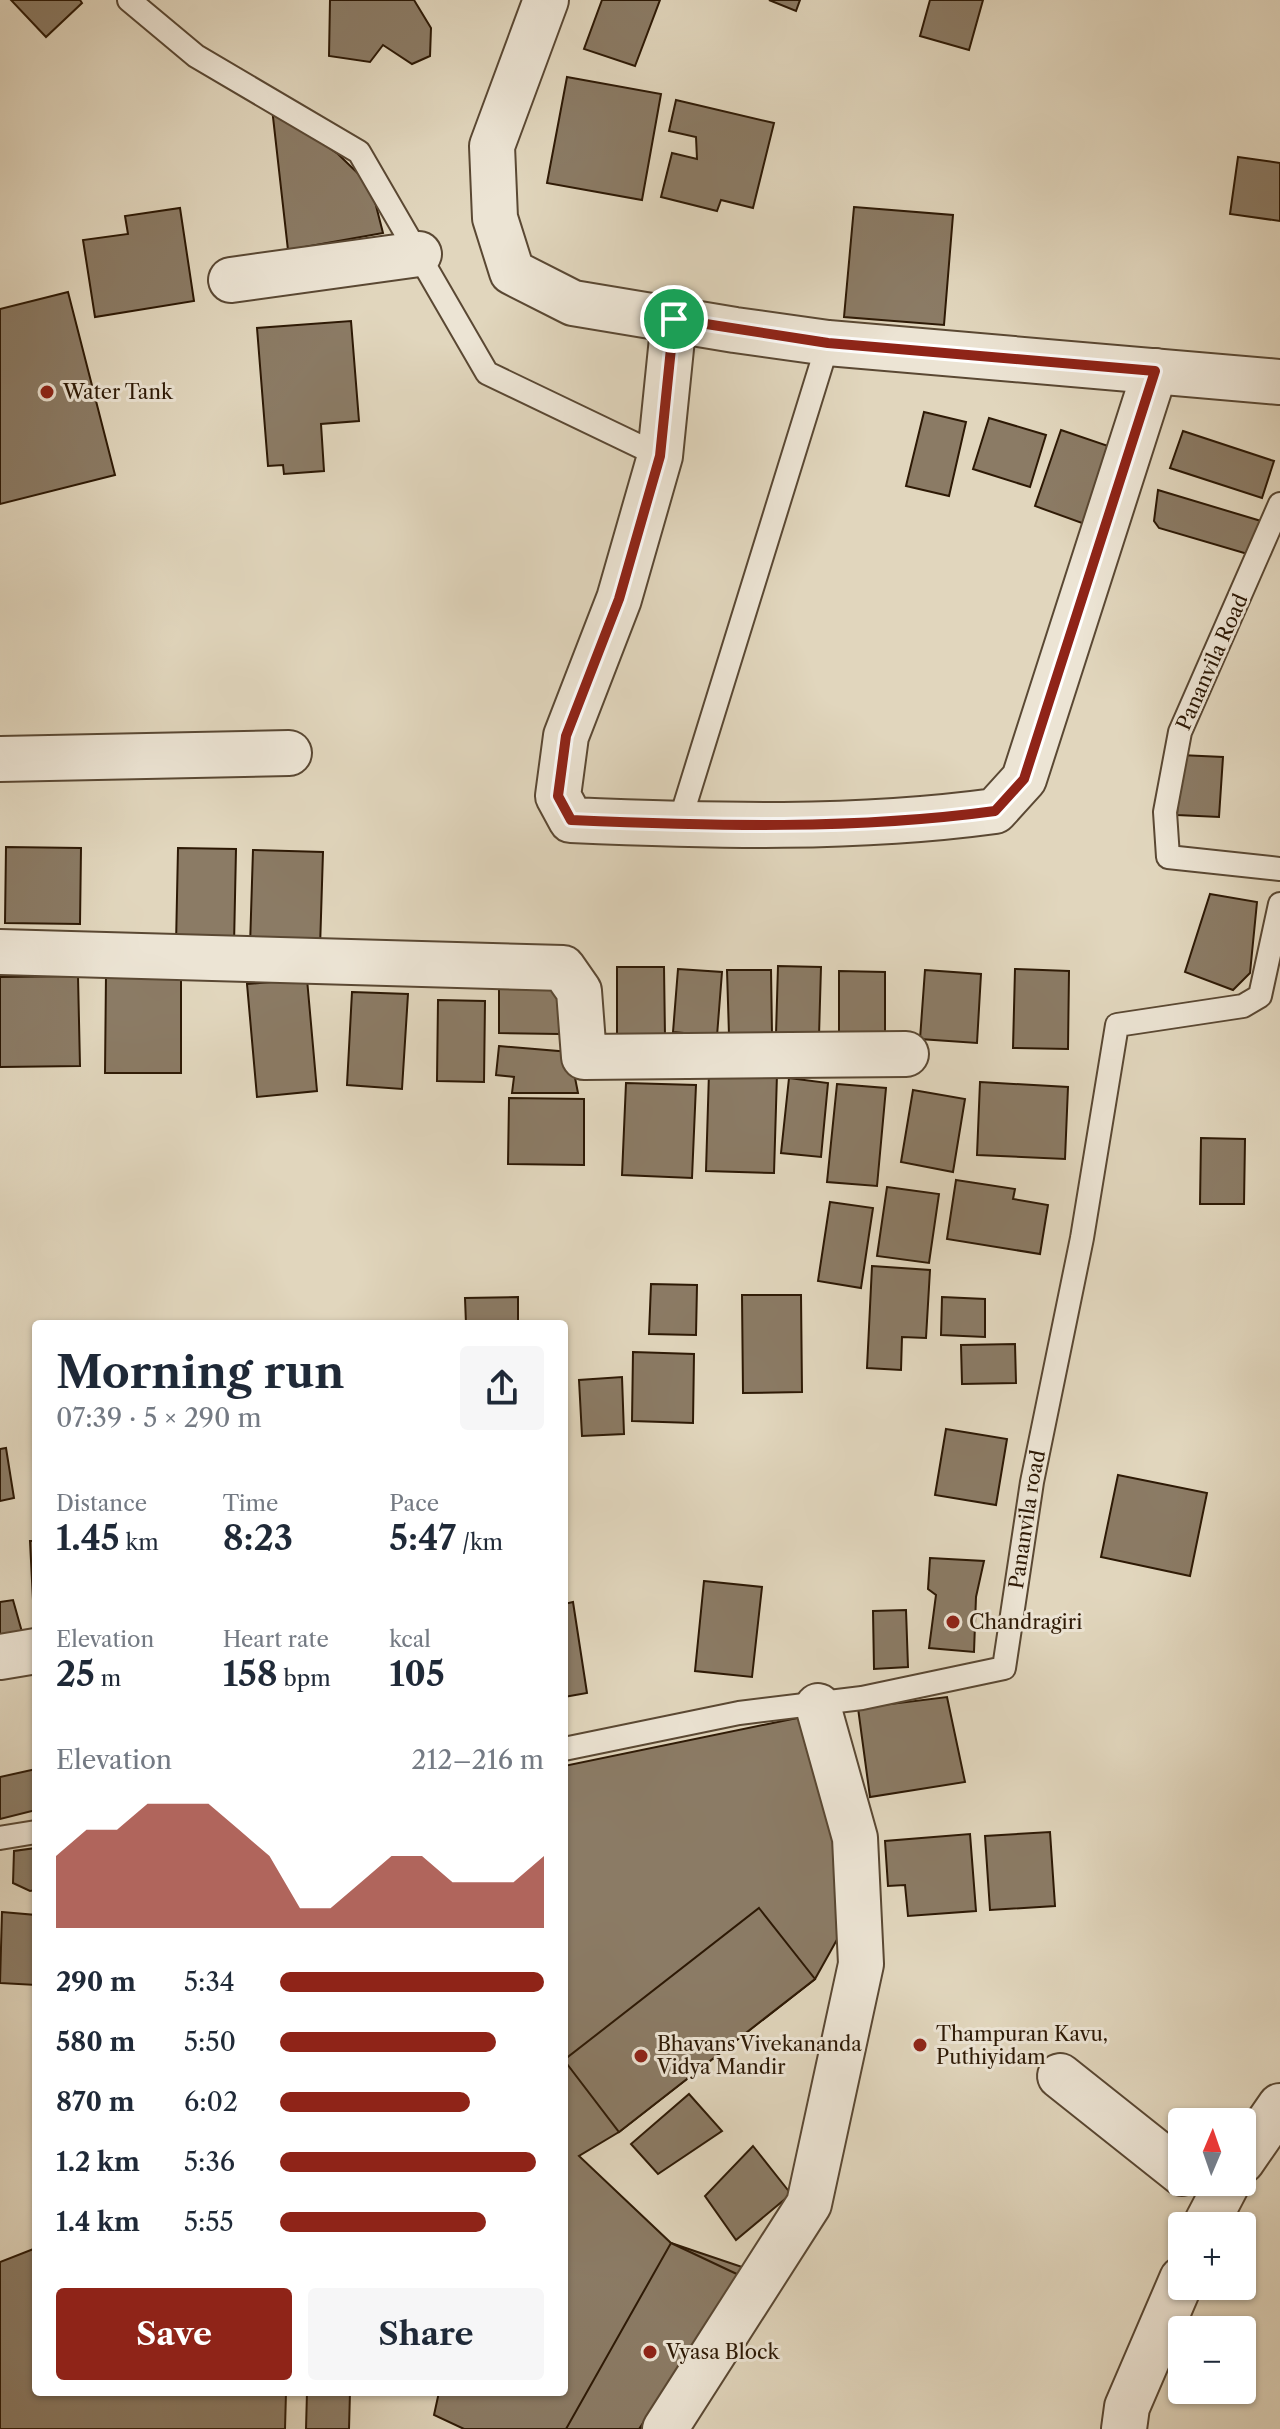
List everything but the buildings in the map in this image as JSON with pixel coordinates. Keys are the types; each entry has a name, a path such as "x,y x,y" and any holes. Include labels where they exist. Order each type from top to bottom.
{"street":[{"path":"546,0 492,146 495,218 512,272 573,303 828,343 1280,382"},
{"path":"231,280 419,254"},
{"path":"674,319 660,456 619,599 566,736 558,796 571,820 726,827 944,818 995,811 1024,779 1155,371"},
{"path":"0,759 289,753"},
{"path":"0,952 563,968 579,991 584,1057 906,1054"},
{"path":"0,1657 32,1652"},
{"path":"665,2429 809,2204 861,1964 855,1838 818,1706"},
{"path":"1060,2076 1168,2162"},
{"path":"1256,2141 1280,2106"},
{"path":"1124,2429 1127,2407 1173,2300"}],"lane":[{"path":"129,0 196,56 359,152 487,373 660,456"},
{"path":"679,824 828,343"},
{"name":"Pananvila Road","path":"1280,504 1180,732 1165,812 1168,857 1280,869"},
{"name":"Pananvila road","path":"568,1748 739,1713 818,1706 1004,1668 1032,1482 1073,1283 1117,1025 1243,1006 1260,996 1280,904"},
{"path":"0,1838 32,1833"}],"place":[{"name":"Water Tank","path":"47,392"},
{"name":"Chandragiri","path":"953,1622"},
{"name":"Thampuran Kavu, Puthiyidam","path":"920,2045"},
{"name":"Bhavans Vivekananda Vidya Mandir","path":"641,2056"},
{"name":"Vyasa Block","path":"650,2352"}],"route":[{"path":"674,319 828,343 1155,371 1024,779 995,811 944,818 726,827 571,820 558,796 566,736 619,599 660,456 674,319"}]}
